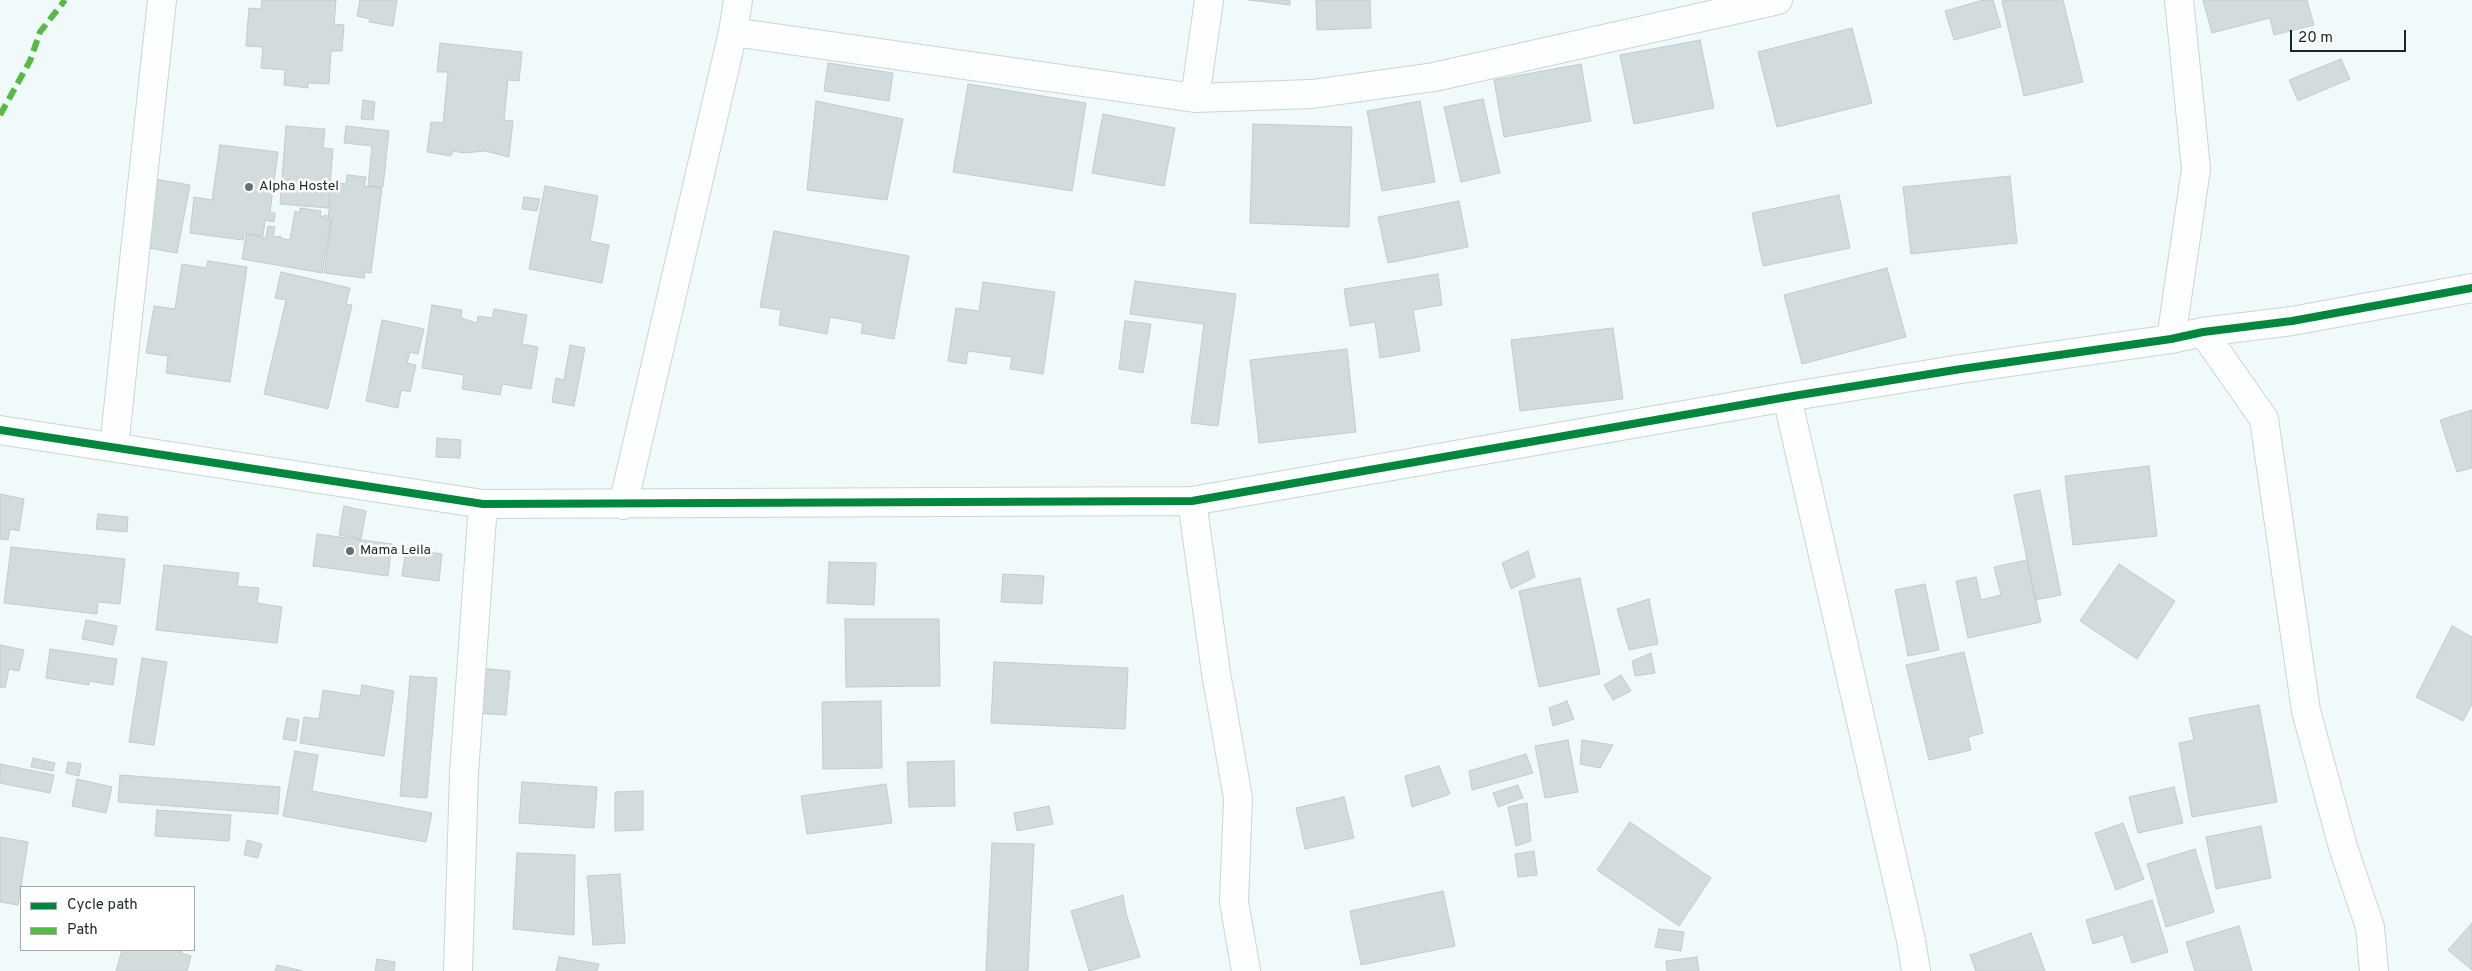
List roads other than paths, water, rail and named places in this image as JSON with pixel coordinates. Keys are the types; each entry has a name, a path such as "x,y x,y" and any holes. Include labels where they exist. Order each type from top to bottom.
{"street":[{"path":"114,447 162,0"},
{"path":"623,505 733,32 738,0"},
{"path":"1195,98 1209,0"},
{"path":"733,32 1195,98 1312,94 1434,77 1778,0"},
{"path":"2171,339 2196,169 2179,0"},
{"path":"0,430 483,504 623,505 1192,501 1787,397 1962,369 2171,339 2202,332 2292,320 2472,288"},
{"path":"2202,332 2264,419 2306,712 2343,847 2370,927 2374,971"},
{"path":"1787,397 1911,940 1916,971"},
{"path":"1192,501 1216,673 1238,798 1234,902 1246,971"},
{"path":"458,971 464,773 483,504"}],"place":[{"name":"Alpha Hostel","path":"249,187"},
{"name":"Mama Leila","path":"350,551"}]}
